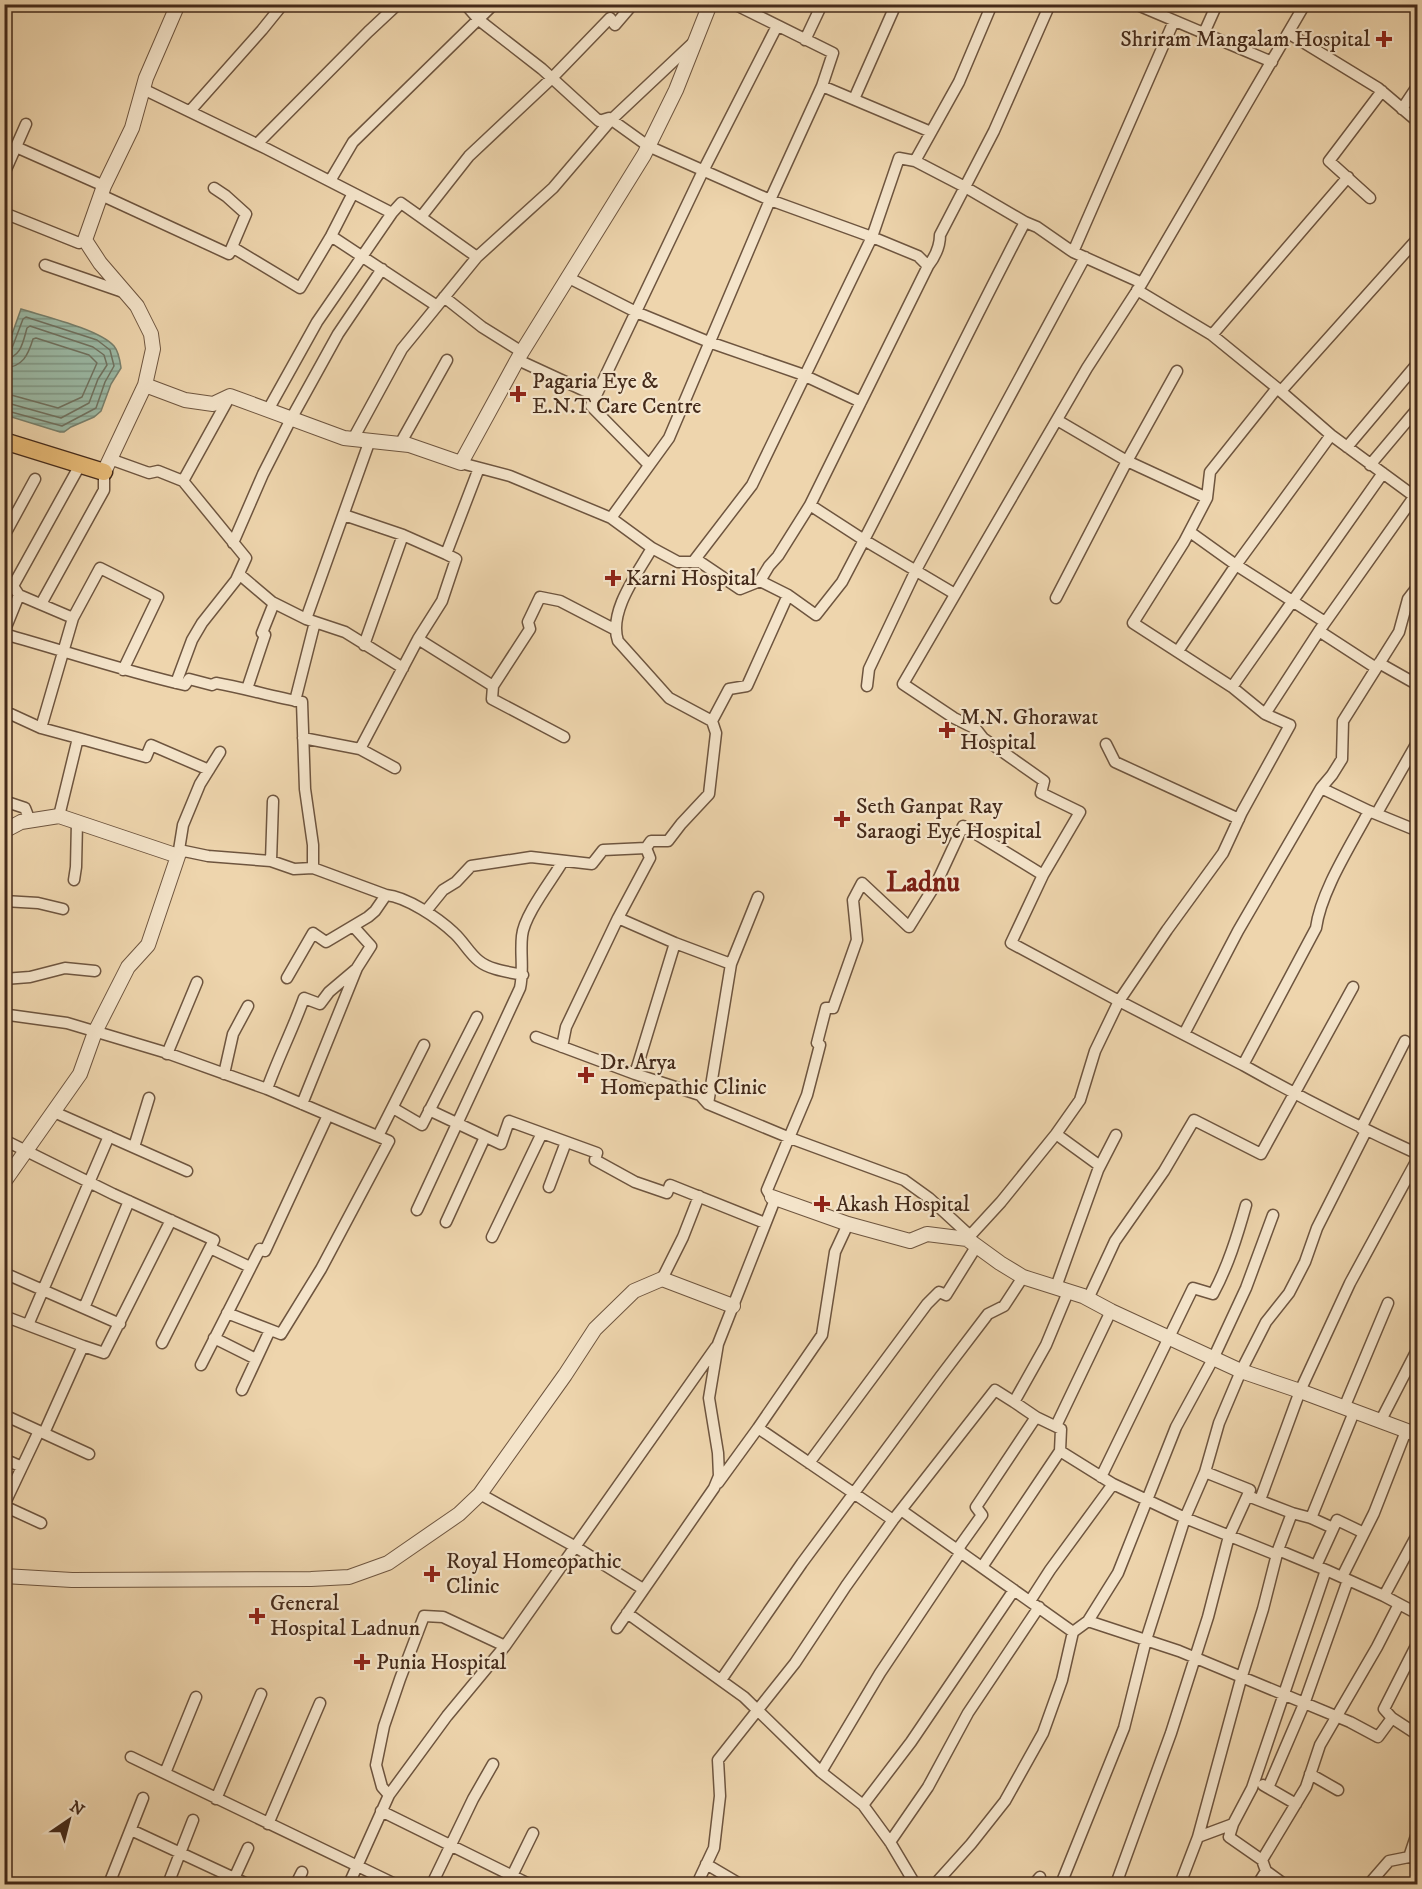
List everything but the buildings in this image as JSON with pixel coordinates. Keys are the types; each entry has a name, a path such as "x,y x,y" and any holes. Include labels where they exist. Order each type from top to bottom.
{"main road":[{"path":"4,441 80,465 107,466"}],"street":[{"path":"4,213 79,243 85,240 102,190 132,128 146,78 178,4"},
{"path":"190,111 283,4"},
{"path":"257,144 398,4"},
{"path":"465,4 479,20 552,78 599,121 609,118 648,146 770,200 918,256 928,266"},
{"path":"330,181 352,142 494,4"},
{"path":"421,217 470,156 552,78 610,18 615,24 633,4"},
{"path":"461,463 520,356 648,146 676,90 710,4"},
{"path":"612,518 669,438 770,200 822,86 833,53 734,4"},
{"path":"805,40 822,4"},
{"path":"854,99 896,4"},
{"path":"915,161 959,82 992,4"},
{"path":"145,385 185,400 213,404 230,396 344,438 409,445 461,463 510,476 612,518 652,548 678,562 700,562 740,588 760,581 810,505 933,260 940,243 940,235 994,131 1050,4"},
{"path":"1135,4 1272,62"},
{"path":"1204,33 1217,4"},
{"path":"1260,1500 1300,1391 1350,1283 1418,1156 1295,1094 1011,943 1043,875 1080,812 1041,793 1044,781 983,738 976,729 954,718 903,684 1087,368 1139,287 1305,4"},
{"path":"1073,252 1174,21"},
{"path":"650,465 591,406 704,171 777,26"},
{"path":"1288,33 1382,91 1418,122"},
{"path":"353,439 402,349 477,257 553,188 611,120 696,40"},
{"path":"1402,109 1418,85"},
{"path":"822,86 931,132"},
{"path":"143,89 392,213"},
{"path":"1370,198 1329,161 1382,91"},
{"path":"4,174 11,149 26,124"},
{"path":"11,149 102,190 229,254 246,214 214,188"},
{"path":"693,562 752,485 872,237 898,158 915,161 1037,227 1073,252 1139,287 1212,335 1331,435 1416,498 1322,626 1265,714"},
{"path":"1212,335 1348,177"},
{"path":"232,247 300,288 353,193"},
{"path":"268,410 317,322 401,203 477,257"},
{"path":"760,581 816,615 842,582 927,419 984,300 1025,222"},
{"path":"331,236 437,306"},
{"path":"809,1463 927,1304 939,1292 946,1295 970,1241 1056,1134 1080,1100 1095,1052 1119,1001 1223,853 1290,725 1265,714 1232,687 1133,623 1190,532 1208,498 1210,472 1279,390 1418,238"},
{"path":"41,604 104,490 107,466 145,385 153,349 151,333 137,306 100,263 85,240"},
{"path":"867,686 869,669 916,570 1085,257"},
{"path":"45,265 126,293"},
{"path":"233,543 263,474 291,419 338,334 382,269"},
{"path":"567,277 636,312 710,342 804,375 861,402"},
{"path":"444,297 520,356 596,396"},
{"path":"400,444 447,360"},
{"path":"1347,447 1417,364"},
{"path":"1056,598 1177,371"},
{"path":"183,481 230,396"},
{"path":"1370,465 1418,408"},
{"path":"1057,420 1127,461 1208,498"},
{"path":"1178,651 1236,565 1331,435"},
{"path":"294,701 310,621 370,441"},
{"path":"73,618 19,595 13,586 80,465"},
{"path":"107,466 149,472 158,471 183,481 246,558 239,574 192,640 176,683"},
{"path":"446,554 479,468"},
{"path":"1232,687 1383,473"},
{"path":"4,536 35,479"},
{"path":"810,505 955,594"},
{"path":"344,514 404,535 456,559 442,601 418,639 360,749"},
{"path":"1190,532 1291,601 1378,665 1418,686"},
{"path":"364,645 404,535"},
{"path":"646,848 651,841 668,841 709,794 716,734 712,721 669,698 618,641 614,629 624,597 652,548"},
{"path":"41,728 73,618 100,568 158,597 123,670"},
{"path":"239,574 274,603 310,621 345,632 403,668"},
{"path":"1184,1034 1238,931 1321,788 1342,759 1343,721 1399,632 1408,599 1418,586"},
{"path":"19,595 4,633 123,670 176,683 185,685 189,678 212,685 216,683 248,688 261,694 302,702 305,789 313,845 313,868"},
{"path":"712,721 729,689 747,686 788,596"},
{"path":"564,737 492,699 494,686 530,629 528,622 540,597 560,601 614,629"},
{"path":"248,688 265,635 262,633 274,603"},
{"path":"418,639 494,686"},
{"path":"4,724 6,712 41,728 146,757 151,745 209,770"},
{"path":"59,816 78,738"},
{"path":"303,738 360,749 395,768"},
{"path":"1243,1065 1316,928 1318,912 1338,869 1418,741"},
{"path":"1106,744 1115,762 1239,819"},
{"path":"4,1182 80,1074 95,1032 128,967 148,945 178,856 183,825 200,784 220,752"},
{"path":"1321,788 1418,831"},
{"path":"4,801 25,808 30,821"},
{"path":"271,861 273,801"},
{"path":"4,831 21,822 59,816 178,856"},
{"path":"74,880 77,822"},
{"path":"714,1488 719,1476 718,1453 710,1398 718,1344 774,1202 768,1190 807,1095 820,1045 817,1043 826,1008 833,1008 857,940 854,900 862,884 909,927 937,882 963,826 1043,875"},
{"path":"426,911 443,890 456,882 471,866 531,856 592,864 603,850 646,848"},
{"path":"562,1047 566,1028 618,918 650,858 646,848"},
{"path":"178,856 184,850 208,856 271,861 294,869 313,868 394,896 426,911 454,933 480,962 502,971 523,975"},
{"path":"417,1210 520,988 523,975 522,935 526,920 563,861"},
{"path":"287,978 314,933 326,942 375,911 386,895"},
{"path":"708,1104 731,964 758,897"},
{"path":"4,901 38,903 63,909"},
{"path":"618,918 731,964"},
{"path":"302,1104 357,968 371,946 353,926"},
{"path":"635,1074 675,943"},
{"path":"4,979 30,977 65,968 95,971"},
{"path":"267,1089 304,998 320,1004 329,992 357,968"},
{"path":"167,1053 197,982"},
{"path":"1088,1299 1115,1241 1164,1171 1194,1120 1261,1154 1353,987"},
{"path":"224,1074 234,1034 248,1006"},
{"path":"9,1015 67,1023 167,1053 267,1089 389,1141 321,1269 281,1334 227,1313"},
{"path":"393,1108 422,1125 477,1017"},
{"path":"536,1036 635,1074 700,1095 708,1104 790,1138 904,1180 929,1198 967,1233 970,1241"},
{"path":"1061,1884 1124,1728 1146,1640 1185,1518 1205,1472 1219,1422 1266,1322 1289,1293 1305,1262 1317,1228 1405,1041"},
{"path":"378,1136 424,1046"},
{"path":"134,1147 149,1098"},
{"path":"429,1110 501,1144 510,1121 597,1153 595,1160 635,1182 667,1193 670,1185 765,1223"},
{"path":"54,1112 187,1171"},
{"path":"201,1365 260,1249 265,1251 328,1115"},
{"path":"492,1237 542,1133"},
{"path":"1056,1134 1100,1166"},
{"path":"1014,1402 1046,1345 1100,1166 1116,1135"},
{"path":"28,1325 109,1136"},
{"path":"446,1222 485,1137"},
{"path":"4,1140 214,1240 162,1343"},
{"path":"549,1187 566,1142"},
{"path":"4,1576 72,1580 311,1579 350,1577 388,1563 459,1514 480,1494 595,1329 634,1291 662,1279 683,1237 699,1196"},
{"path":"772,1197 848,1224 910,1241 927,1234 970,1241 1023,1277 1088,1299 1241,1371 1412,1433 1364,1533 1345,1579 1304,1704 1268,1788"},
{"path":"84,1308 129,1201"},
{"path":"1101,1477 1193,1288 1213,1294 1235,1246 1246,1206"},
{"path":"935,1884 1005,1801 1043,1733 1062,1680 1073,1632 1088,1621 1118,1572 1176,1427 1213,1359 1246,1288 1273,1215"},
{"path":"6,1319 104,1353 171,1220"},
{"path":"617,1628 822,1335 835,1252 848,1224"},
{"path":"210,1248 250,1267"},
{"path":"4,1273 120,1324"},
{"path":"721,1680 789,1581 988,1314 1004,1306 1023,1277"},
{"path":"662,1279 733,1306"},
{"path":"1311,1518 1388,1303"},
{"path":"1056,1426 1111,1311"},
{"path":"242,1389 270,1330"},
{"path":"214,1338 256,1359"},
{"path":"350,1884 389,1795 447,1716 505,1646 718,1344"},
{"path":"42,1523 4,1506 83,1346"},
{"path":"1380,1422 1418,1348"},
{"path":"697,1884 714,1848 720,1796 718,1760 795,1663 893,1520 995,1390 1036,1417 1061,1429 1060,1451 982,1567"},
{"path":"4,1415 89,1454"},
{"path":"821,1772 880,1673 982,1515 976,1507 1036,1417"},
{"path":"758,1428 893,1520"},
{"path":"1060,1451 1113,1484 1228,1536 1321,1568 1384,1596 1415,1613 1418,1600"},
{"path":"4,1459 22,1467"},
{"path":"1116,1884 1171,1733 1208,1617 1228,1536 1250,1490 1205,1472"},
{"path":"890,1842 928,1787 968,1713 1034,1604 1050,1570 1113,1484"},
{"path":"480,1494 574,1546 643,1589"},
{"path":"1248,1496 1333,1528"},
{"path":"901,1510 1073,1632"},
{"path":"1180,1884 1198,1837 1277,1553 1292,1513"},
{"path":"1284,1884 1229,1837 1255,1780 1333,1528 1337,1520 1364,1533"},
{"path":"1384,1596 1418,1533"},
{"path":"863,1805 911,1742 1014,1590"},
{"path":"1258,1884 1264,1866 1306,1787 1320,1745 1377,1647 1399,1604"},
{"path":"627,1613 744,1697 821,1772 863,1805 890,1842 915,1884"},
{"path":"389,1795 382,1786 376,1765 384,1726 399,1679 424,1616 443,1617 505,1646"},
{"path":"1088,1621 1194,1658 1335,1716 1378,1737 1392,1718"},
{"path":"1418,1642 1384,1709 1392,1718 1418,1735"},
{"path":"216,1799 261,1694"},
{"path":"165,1773 196,1697"},
{"path":"268,1824 320,1703"},
{"path":"131,1757 395,1884"},
{"path":"432,1884 473,1799 493,1764"},
{"path":"1310,1774 1338,1790"},
{"path":"1255,1780 1296,1804"},
{"path":"110,1884 143,1798"},
{"path":"381,1811 510,1880 529,1884"},
{"path":"168,1884 193,1820"},
{"path":"1198,1837 1233,1824"},
{"path":"131,1830 233,1882 247,1884"},
{"path":"1369,1884 1389,1861 1413,1858 1418,1830"},
{"path":"510,1880 532,1833"},
{"path":"233,1882 248,1848"},
{"path":"706,1864 740,1884"},
{"path":"296,1884 302,1872"}],"water":[{"path":"21,309 84,329 107,340 116,348 121,368 111,384 101,411 94,417 60,432 5,415 5,354"}],"place":[{"name":"Shriram Mangalam Hospital","path":"1384,39"},
{"name":"Pagaria Eye & E.N.T Care Centre","path":"518,394"},
{"name":"Karni Hospital","path":"613,578"},
{"name":"M.N. Ghorawat Hospital","path":"947,730"},
{"name":"Seth Ganpat Ray Saraogi Eye Hospital","path":"842,819"},
{"name":"Dr. Arya Homepathic Clinic","path":"586,1075"},
{"name":"Akash Hospital","path":"822,1204"},
{"name":"Royal Homeopathic Clinic","path":"432,1574"},
{"name":"General Hospital Ladnun","path":"257,1616"},
{"name":"Punia Hospital","path":"362,1662"}],"district":[{"name":"Ladnu","path":"923,882"}]}
